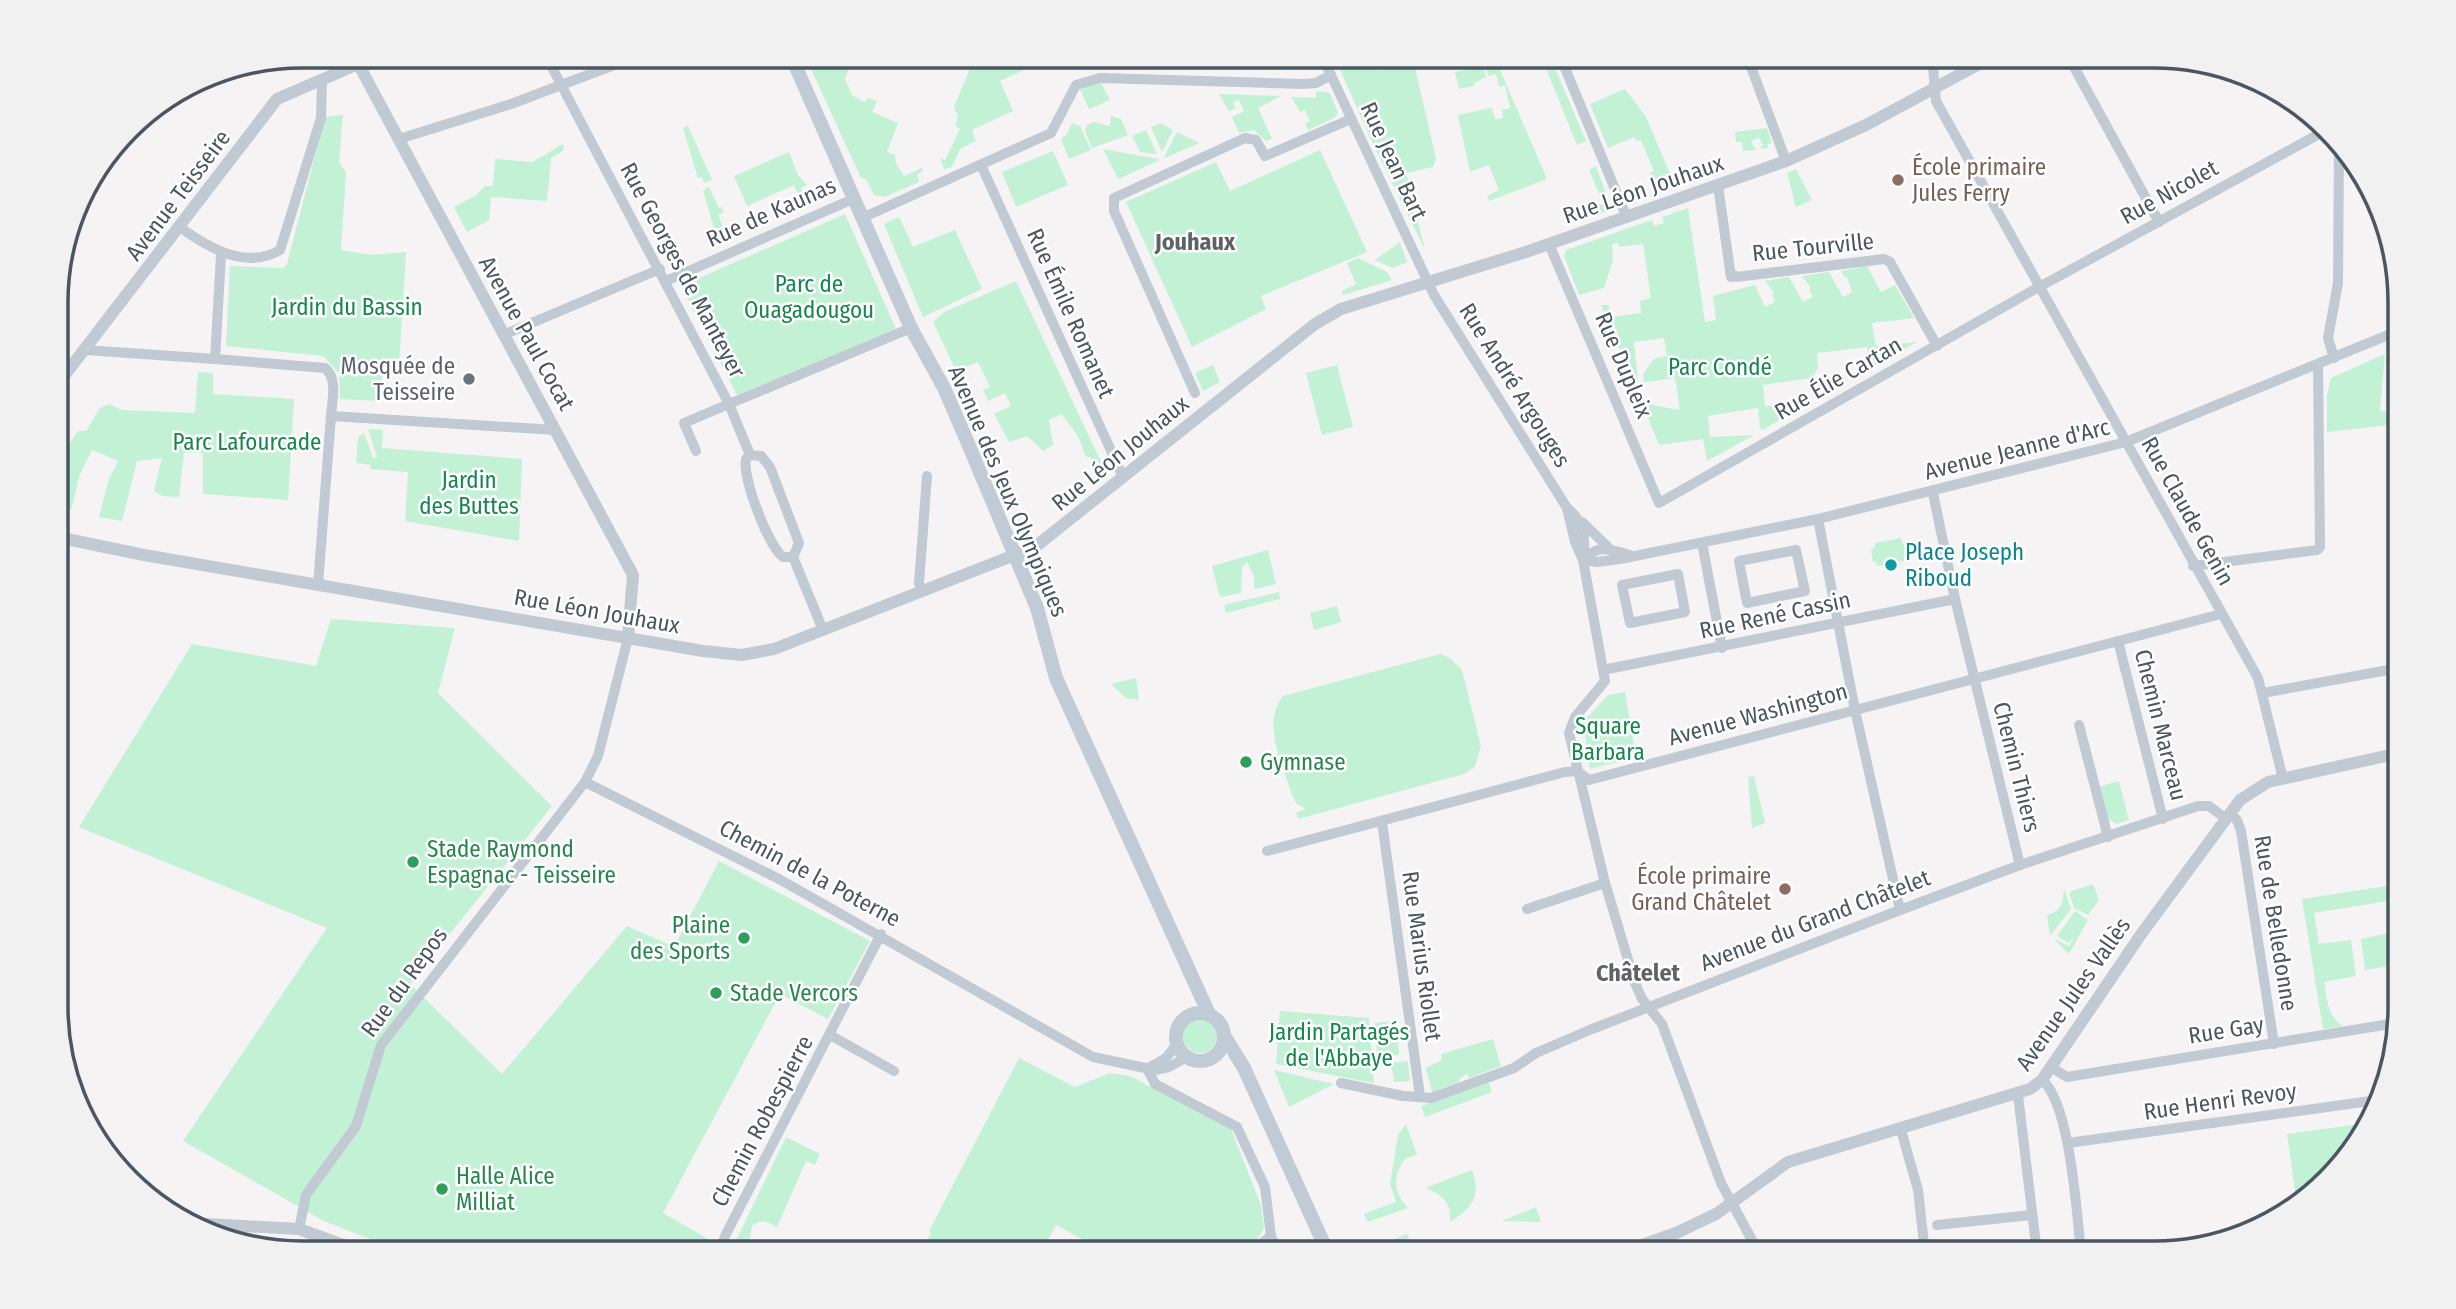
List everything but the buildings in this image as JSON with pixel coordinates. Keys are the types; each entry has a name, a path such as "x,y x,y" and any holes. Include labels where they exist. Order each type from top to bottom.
{"main road":[{"name":"Avenue des Jeux Olympiques","path":"797,69 911,328 944,388 1037,608 1056,678 1209,1014"},
{"path":"1195,983 1187,1016 1177,1029 1177,1044 1186,1057 1201,1061 1216,1056 1240,1062"},
{"path":"1187,1016 1209,1014 1220,1023 1322,1240"},
{"path":"1216,1056 1225,1037"}],"street":[{"name":"Rue Jean Bart","path":"1328,68 1428,284"},
{"path":"1565,68 1628,218"},
{"path":"1752,68 1786,161"},
{"name":"Rue Claude Genin","path":"1933,68 1936,101 2263,693 2283,779"},
{"name":"Rue Léon Jouhaux","path":"69,539 628,638 742,655 774,649 1035,547 1328,315 1363,301 1428,284 1628,218 1786,161 1866,125 1971,68"},
{"path":"2075,68 2159,222"},
{"name":"Avenue Teisseire","path":"69,371 181,228 277,99 341,69"},
{"name":"Avenue Paul Cocat","path":"361,69 633,575 628,638"},
{"name":"Rue Georges de Manteyer","path":"553,69 729,404 911,328"},
{"path":"399,139 603,69"},
{"path":"862,218 1051,133 1076,85 1106,77 1301,84 1316,83 1331,75"},
{"path":"181,228 222,255 268,256 280,250 321,118 322,80"},
{"path":"301,88 321,99"},
{"path":"1195,393 1114,211 1114,198 1244,138 1256,140 1265,156 1351,119"},
{"name":"Rue Nicolet","path":"2038,289 2317,135"},
{"path":"2334,358 2328,338 2338,284 2339,160"},
{"name":"Rue Émile Romanet","path":"981,165 1123,477"},
{"name":"Rue Tourville","path":"1718,186 1730,275 1735,277 1884,259 1890,262 1937,346"},
{"name":"Rue de Kaunas","path":"666,281 853,199"},
{"name":"Rue Dupleix","path":"1549,244 1658,503"},
{"path":"215,359 222,255"},
{"path":"503,335 660,270"},
{"name":"Rue André Argouges","path":"1428,284 1567,508 1608,547"},
{"name":"Rue Élie Cartan","path":"1658,503 2038,289"},
{"name":"Avenue Jeanne d'Arc","path":"1583,560 1597,562 1818,519 1933,493 2126,442 2388,335"},
{"path":"85,350 325,368 331,373 331,416 318,585"},
{"path":"2193,566 2317,550 2320,547 2318,364"},
{"path":"696,451 684,423 729,404 750,455"},
{"path":"331,416 556,430"},
{"path":"750,455 761,456 772,472 798,538 799,548 793,557"},
{"path":"750,455 746,459 745,475 772,544 783,557 793,557"},
{"path":"922,591 919,583 927,476"},
{"name":"Chemin Thiers","path":"1933,493 1955,599 2020,865"},
{"name":"Rue André Argouges","path":"1567,508 1575,542 1583,560"},
{"path":"1818,519 1855,710 1900,910"},
{"path":"1581,522 1586,543 1583,560 1604,670 1602,688 1571,723 1569,733 1577,771 1605,883 1635,984 1662,1024 1716,1172 1752,1240"},
{"path":"1702,543 1722,648"},
{"path":"1583,560 1590,552 1608,547"},
{"name":"Avenue Jeanne d'Arc","path":"1608,547 1632,555"},
{"path":"1796,550 1805,591 1747,603 1739,561 1796,550"},
{"path":"793,557 823,630"},
{"path":"1678,575 1685,612 1630,623 1622,585 1650,580 1678,575"},
{"name":"Rue René Cassin","path":"1604,670 1955,599"},
{"name":"Avenue Washington","path":"1267,851 1577,771 1590,779 2221,614"},
{"path":"585,782 598,756 628,638"},
{"name":"Chemin Marceau","path":"2118,641 2163,819"},
{"path":"2263,693 2388,670"},
{"path":"2079,725 2108,837"},
{"name":"Avenue Jules Vallès","path":"1656,1240 1676,1233 1732,1203 1788,1162 2018,1095 2046,1084 2051,1066 2227,816 2250,791 2283,779 2388,755"},
{"name":"Chemin de la Poterne","path":"585,782 723,849 881,934 1093,1057 1147,1068 1169,1068 1186,1057"},
{"name":"Rue du Repos","path":"299,1229 306,1195 356,1126 381,1045 585,782"},
{"name":"Avenue du Grand Châtelet","path":"1341,1083 1403,1096 1432,1098 1514,1068 1557,1042 2020,865 2198,806 2209,806 2227,816"},
{"name":"Rue de Belledonne","path":"2227,816 2239,823 2241,831 2274,1044"},
{"name":"Rue Marius Riollet","path":"1382,822 1420,1096"},
{"path":"1527,909 1605,883"},
{"name":"Chemin Robespierre","path":"724,1241 881,934"},
{"name":"Rue Gay","path":"2062,1076 2387,1025"},
{"path":"830,1035 894,1071"},
{"path":"1177,1044 1166,1058 1147,1068 1155,1084 1237,1127 1265,1187 1273,1240"},
{"path":"2051,1066 2062,1076 2046,1084 2068,1143 2080,1240"},
{"path":"2018,1095 2035,1240"},
{"name":"Rue Henri Revoy","path":"2068,1143 2367,1102"},
{"path":"1901,1130 1918,1190 1924,1240"},
{"path":"1937,1226 2032,1215"},
{"path":"218,1225 299,1229 332,1241"},
{"path":"1265,1240 1271,1236"}],"green space":[{"path":"1340,68 1376,68 1377,71 1415,68 1436,159 1433,167 1406,173 1425,250"},
{"path":"1484,68 1486,77 1474,83 1474,86 1459,89 1455,72"},
{"path":"1486,68 1499,68 1547,179 1489,201 1487,196 1499,190 1489,165 1470,172 1458,115 1492,108 1495,119 1503,118 1502,110 1510,108 1505,86 1499,87 1496,74 1488,76"},
{"path":"1546,68 1555,68 1586,141 1577,145"},
{"path":"811,69 849,69 845,79 852,95 864,102 868,98 877,101 872,112 898,123 887,152 895,155 896,164 904,176 922,168 923,171 917,175 919,182 884,197 874,195 866,179 861,178"},
{"path":"970,69 1023,69 1000,81 1013,111 972,130 976,141 960,149 952,167 944,169 940,158 945,160 960,129 955,126 958,117 954,107"},
{"path":"1100,81 1110,100 1089,109 1079,87"},
{"path":"1625,89 1646,117 1676,188 1658,194 1650,173 1654,171 1641,140 1636,141 1634,137 1608,148 1590,104"},
{"path":"1316,91 1330,93 1338,113 1334,118 1308,130 1305,124 1310,121 1305,110 1300,112 1291,97 1316,98"},
{"path":"1219,94 1281,96 1258,108 1272,139 1266,141 1254,130 1239,133 1232,117 1244,111 1239,100 1233,102 1236,108 1229,111"},
{"name":"Jardin du Bassin","path":"343,115 339,162 346,172 341,250 371,255 406,252 399,366 383,365 381,401 340,399 339,373 323,356 226,346 230,266 283,268 287,264 325,117"},
{"path":"1111,116 1121,119 1128,135 1092,148 1085,131 1087,125 1094,122 1110,126"},
{"path":"1072,123 1080,126 1091,150 1069,159 1061,139 1067,134"},
{"path":"1161,123 1173,130 1162,152 1151,127"},
{"path":"688,126 712,180 704,183 702,177 698,178 683,128"},
{"path":"1767,128 1772,143 1768,144 1768,148 1760,149 1763,145 1759,138 1751,141 1756,150 1743,151 1742,142 1736,142 1735,132"},
{"path":"1146,130 1157,154 1140,152 1132,136"},
{"path":"1177,132 1199,143 1165,158 1164,157"},
{"path":"564,145 563,151 551,158 547,201 491,197 489,220 467,232 454,207 475,196 485,186 493,186 495,159 533,162"},
{"path":"1103,149 1159,159 1160,160 1118,179"},
{"path":"1320,150 1367,252 1261,296 1266,309 1192,347 1126,202 1216,162 1230,191"},
{"path":"1053,151 1068,185 1016,207 1002,172"},
{"path":"789,152 798,175 807,185 801,188 807,201 812,199 815,204 804,209 794,185 747,206 734,176"},
{"path":"1596,166 1611,208 1597,216 1595,209 1603,203 1589,170"},
{"path":"1796,169 1812,200 1796,207 1787,173"},
{"path":"709,187 719,208 722,207 724,212 718,215 729,241 719,246 703,190"},
{"name":"Parc Condé","path":"1688,208 1705,322 1716,320 1713,296 1755,285 1765,307 1775,302 1772,295 1774,293 1765,281 1789,277 1803,302 1813,297 1809,290 1811,288 1802,276 1829,272 1843,297 1852,292 1847,277 1845,278 1841,271 1867,266 1881,292 1895,285 1914,318 1872,323 1876,346 1917,342 1871,368 1867,347 1817,353 1818,368 1812,378 1763,385 1765,406 1786,404 1787,415 1763,430 1760,428 1758,408 1708,416 1710,437 1754,435 1707,461 1703,439 1659,445 1642,403 1680,410 1675,378 1644,382 1643,374 1654,359 1667,356 1664,338 1634,342 1640,398 1601,305 1609,305 1610,317 1641,313 1640,301 1651,298 1643,244 1619,247 1618,243 1612,244 1613,260 1604,288 1579,295 1564,256 1566,250 1652,220 1654,226 1664,223 1662,217"},
{"name":"Parc de Ouagadougou","path":"845,214 896,329 737,395 681,286"},
{"path":"899,217 913,247 955,230 982,289 923,317 884,224"},
{"path":"1400,242 1407,262 1393,268 1375,260"},
{"path":"1358,258 1387,272 1392,280 1343,295 1342,291 1356,284 1347,263"},
{"path":"1016,281 1103,466 1098,470 1090,457 1086,457 1078,436 1062,414 1049,420 1053,445 1043,451 1027,436 1009,442 994,414 1011,406 1005,393 988,401 983,390 990,387 978,362 956,371 933,322 944,312"},
{"path":"2385,354 2380,411 2388,412 2388,425 2327,432 2327,396 2331,378"},
{"path":"1213,365 1220,382 1203,391 1195,373"},
{"path":"1337,365 1353,427 1322,435 1306,373"},
{"name":"Parc Lafourcade","path":"198,372 213,373 213,394 294,399 288,500 203,494 203,453 184,453 179,497 162,496 154,491 162,458 137,461 122,521 99,517 109,479 118,461 92,450 80,474 71,510 69,509 69,445 78,431 86,431 100,408 109,404 122,410 195,413"},
{"name":"Jardin des Buttes","path":"368,429 383,430 382,448 522,459 519,541 405,521 408,472 370,469 371,465 356,463 358,438 364,433 373,458 377,457"},
{"path":"1901,538 1902,544 1906,543 1909,557 1904,558 1904,561 1877,566 1876,562 1873,562 1871,549 1875,548 1875,543"},
{"path":"1268,550 1276,584 1254,589 1254,576 1247,562 1242,568 1241,593 1220,597 1212,566"},
{"path":"1279,592 1280,599 1226,613 1224,605"},
{"path":"1337,606 1341,622 1314,630 1310,613"},
{"name":"Plaine des Sports","path":"331,619 455,628 438,693 552,806 410,984 502,1074 627,926 674,947 719,861 870,941 828,1019 780,994 663,1213 711,1241 375,1241 324,1221 183,1141 327,928 79,827 192,644 316,666"},
{"path":"1440,654 1450,658 1462,670 1481,746 1475,767 1464,774 1298,819 1296,813 1306,809 1297,804 1292,795 1279,758 1274,732 1277,707 1283,696"},
{"path":"1136,678 1139,700 1126,698 1111,684"},
{"name":"Square Barbara","path":"1625,692 1636,757 1590,769 1583,722 1608,695"},
{"path":"1754,776 1765,823 1752,828 1748,777"},
{"path":"2119,781 2129,820 2116,824 2106,817 2098,787"},
{"path":"2093,884 2099,900 2088,915 2074,908 2069,892"},
{"path":"2388,886 2388,901 2314,913 2319,944 2351,940 2356,976 2324,982 2331,1013 2343,1026 2323,1029 2302,899"},
{"path":"2064,888 2071,909 2050,936 2047,915 2059,909"},
{"path":"2075,911 2088,920 2069,954 2054,939 2069,946 2074,938 2068,943 2057,936"},
{"path":"2388,933 2388,966 2365,970 2361,939"},
{"name":"Jardin Partagés de l'Abbaye","path":"1280,1011 1369,1018 1374,1083 1276,1064"},
{"path":"1200,1019 1212,1024 1217,1036 1212,1048 1200,1053 1188,1048 1183,1036 1188,1024"},
{"path":"1396,1021 1399,1055 1377,1056 1375,1023"},
{"path":"1493,1039 1501,1066 1469,1078 1467,1074 1460,1078 1459,1082 1432,1092 1426,1068 1442,1060 1441,1054"},
{"path":"1019,1058 1075,1087 1110,1073 1130,1076 1231,1129 1261,1205 1264,1228 1256,1240 1085,1241 1056,1225 1048,1241 927,1241 931,1232 929,1231"},
{"path":"1408,1061 1410,1081 1394,1082 1391,1063"},
{"path":"1274,1070 1334,1084 1289,1107"},
{"path":"1488,1081 1492,1092 1425,1117 1421,1106"},
{"path":"1406,1124 1417,1155 1405,1159 1398,1172 1396,1184 1399,1196 1408,1208 1368,1222 1364,1214 1396,1202 1390,1184 1398,1135"},
{"path":"2355,1125 2330,1161 2295,1192 2287,1134"},
{"path":"786,1137 820,1154 815,1165 806,1161 777,1227 771,1223 758,1222 752,1226 749,1241 736,1241"},
{"path":"1472,1170 1476,1187 1473,1201 1450,1222 1445,1200 1425,1188"},
{"path":"1536,1207 1541,1222 1502,1221"},
{"path":"1407,1234 1409,1240 1390,1240"}],"place":[{"name":"École primaire Jules Ferry","path":"1898,180"},
{"name":"Mosquée de Teisseire","path":"469,379"},
{"name":"Place Joseph Riboud","path":"1891,565"},
{"name":"Gymnase","path":"1246,762"},
{"name":"Stade Raymond Espagnac - Teisseire","path":"413,862"},
{"name":"École primaire Grand Châtelet","path":"1785,889"},
{"name":"Plaine des Sports","path":"744,938"},
{"name":"Stade Vercors","path":"716,993"},
{"name":"Halle Alice Milliat","path":"442,1189"}],"district":[{"name":"Jouhaux","path":"1195,242"},
{"name":"Châtelet","path":"1638,973"}]}
